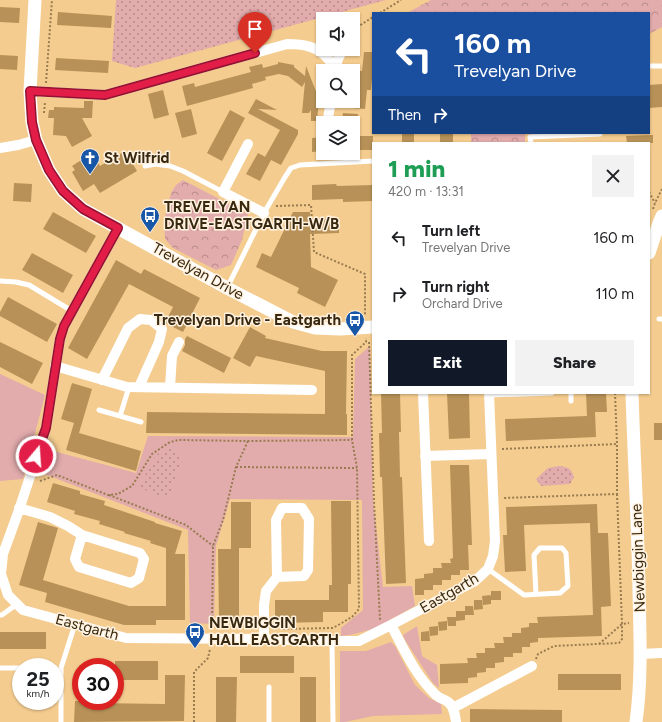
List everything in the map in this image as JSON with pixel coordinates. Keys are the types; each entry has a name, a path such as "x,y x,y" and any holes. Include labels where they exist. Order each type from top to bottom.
{"street":[{"name":"Trevelyan Drive","path":"35,0 30,91 32,122 36,140 49,170 63,191 83,209 292,322 315,328 340,329 369,327"},
{"path":"30,91 105,95 287,44 299,44 318,50 328,58 332,64"},
{"path":"0,148 36,140"},
{"path":"248,144 223,192 266,210"},
{"path":"650,250 659,223 658,213"},
{"name":"Eastgarth","path":"118,228 64,326 55,366 46,428 3,554 0,574 8,595 23,610 126,638 212,633 264,634 332,641 359,641 474,581 488,569 493,556 495,542 489,394"},
{"path":"102,380 128,328 140,319 152,320 162,329 159,342 134,387"},
{"path":"170,387 172,356 179,342"},
{"path":"55,366 102,380 134,387 312,390"},
{"path":"423,394 429,541"},
{"name":"Newbiggin Lane","path":"632,394 638,521 640,623 640,688 636,722"},
{"path":"425,456 491,452"},
{"path":"19,508 50,517 82,534 140,553 144,559 139,578 131,583 78,567 75,559 82,534"},
{"path":"264,634 264,605 266,591 277,577 276,520 282,508 302,508 309,519 308,570 304,576 277,577"},
{"path":"391,625 413,667 436,696 448,702 453,708 456,722"},
{"path":"640,654 662,653"},
{"path":"453,708 532,666"}],"lane":[{"path":"650,66 662,66"},
{"path":"531,142 530,136 600,134"},
{"path":"227,288 266,210 291,168 300,164 372,161"},
{"path":"145,166 155,164 170,166 183,171 223,192"},
{"path":"0,281 16,282 29,286 72,311"},
{"path":"120,416 134,387"},
{"path":"571,394 571,401"},
{"path":"98,410 141,422"},
{"path":"488,569 524,595 560,593 568,586 566,553 562,548 540,548 534,555 536,594"},
{"path":"0,615 17,604"},
{"path":"62,658 75,624"},
{"path":"332,641 333,722"},
{"path":"0,668 12,668"},
{"path":"270,687 270,722"},
{"path":"60,710 61,722"}],"path":[{"path":"44,116 52,0"},
{"path":"382,12 401,0"},
{"path":"360,25 372,18"},
{"path":"655,203 662,189"},
{"path":"650,194 658,213"},
{"path":"266,210 311,205 314,252 365,274 369,327 368,342 380,631"},
{"path":"264,634 333,628 352,617 359,609 357,468 352,440 352,355 368,342 372,342"},
{"path":"532,666 538,654 554,646 620,643 622,639 615,394"},
{"path":"108,495 118,494 132,486 152,454 170,442 179,440 352,440"},
{"path":"194,722 194,672 208,658 212,633 214,546 223,520 236,467 248,441"},
{"path":"491,452 617,444"},
{"path":"236,467 357,468"},
{"path":"27,484 57,475 186,525 214,546"},
{"path":"493,498 617,494"},
{"path":"598,644 622,624 640,623"},
{"path":"212,633 219,629"}],"green space":[{"path":"116,0 386,0 342,12 316,12 316,19 135,68 112,61"},
{"path":"431,0 662,0 662,27 650,33 650,12 409,12"},
{"path":"471,134 525,134 525,142 471,142"},
{"path":"183,180 248,214 242,240 231,265 216,270 173,248 165,239 164,220 171,193 176,185"},
{"path":"370,346 373,500 383,587 412,586 415,606 373,629 341,636 341,628 363,610 362,500 230,499 216,546 214,624 190,623 188,530 42,473 49,450 136,473 148,436 353,437 355,359"},
{"path":"0,374 45,395 23,479 0,481"},
{"path":"171,448 183,457 170,493 163,497 140,488 145,475 157,454"},
{"path":"559,466 567,468 572,472 574,477 570,484 541,486 536,479 548,468"},
{"path":"417,626 422,656 437,665 439,688 433,683 403,635"},
{"path":"391,642 395,646 415,685 429,698 441,704 442,714 373,716 340,722 340,651 366,651"}],"building":[{"path":"0,7 20,8 19,23 0,22"},
{"path":"58,12 112,16 111,28 57,25"},
{"path":"364,52 372,52 371,90 367,90 365,109 352,108 360,108 360,71 362,71"},
{"path":"0,55 18,56 17,70 0,69"},
{"path":"56,58 109,61 108,73 55,70"},
{"path":"278,62 294,65 294,67 305,76 306,66 316,91 316,108 318,108 316,121 311,121 311,110 309,113 302,113 305,82 302,87 288,76 279,74 265,77 266,80 252,84 253,88 187,106 182,86 194,83 195,87 251,72 249,67 262,64 263,68 278,64"},
{"path":"662,84 662,107 650,108 650,85"},
{"path":"163,90 169,115 154,119 148,94"},
{"path":"256,99 277,110 258,109 298,130 298,134 281,165 265,157 280,130 248,113"},
{"path":"84,101 93,101 92,118 82,118 92,136 72,147 66,136 53,135 54,118 48,118 49,110 54,110 54,107 84,108"},
{"path":"191,109 197,134 182,138 175,113"},
{"path":"230,110 245,118 222,161 207,153"},
{"path":"343,113 358,114 358,116 343,116"},
{"path":"402,134 414,134 414,142 402,142"},
{"path":"440,134 453,134 453,142 440,142"},
{"path":"653,135 653,143 627,142 626,136"},
{"path":"360,136 373,136 372,150 360,150"},
{"path":"312,138 316,138 316,152 312,152"},
{"path":"125,151 137,171 100,193 94,184 83,191 72,172 75,170 72,166 92,153 100,166"},
{"path":"258,153 271,160 260,181 246,174"},
{"path":"14,183 32,184 31,202 13,201"},
{"path":"312,185 372,185 372,201 343,202 343,199 312,200"},
{"path":"53,212 96,236 86,253 43,229"},
{"path":"293,212 310,212 310,219 339,218 339,233 310,234 311,267 338,280 325,307 297,293 299,288 256,267 262,253 271,257"},
{"path":"32,253 73,275 63,293 22,270"},
{"path":"116,260 141,274 144,269 200,298 183,332 165,323 173,307 129,284 87,359 68,348"},
{"path":"8,297 57,324 47,342 0,316 0,312"},
{"path":"250,327 266,336 265,338 322,351 347,351 347,435 146,433 147,412 325,414 325,371 256,356 250,367 233,358"},
{"path":"187,336 231,358 224,373 182,351"},
{"path":"0,342 43,363 32,384 0,367"},
{"path":"72,383 92,389 79,433 141,451 136,471 66,450 74,423 61,419"},
{"path":"381,394 400,394 400,477 402,477 406,583 386,584 382,477 380,477 379,433 382,433"},
{"path":"447,394 469,394 470,438 449,439"},
{"path":"586,394 606,394 607,412 595,412 596,437 506,441 505,419 587,416"},
{"path":"654,423 662,423 662,440 654,440"},
{"path":"450,465 469,465 472,545 468,545 469,570 460,570 460,575 451,575 451,580 442,580 442,585 433,585 433,590 424,590 424,595 415,595 415,579 424,578 424,574 433,573 433,568 442,568 441,563 451,563 450,559 453,558"},
{"path":"53,483 80,491 80,494 105,501 104,505 182,531 175,554 185,554 185,620 156,620 156,625 124,625 45,602 47,593 19,585 38,522 58,528 43,580 129,606 166,606 166,548 150,543 151,541 99,524 100,521 74,514 75,511 47,502"},
{"path":"331,501 351,501 351,584 348,584 348,612 323,612 323,622 275,623 275,600 329,600 329,585 332,585"},
{"path":"231,502 251,502 251,548 239,548 239,622 219,622 218,549 231,549"},
{"path":"597,504 598,533 608,533 611,606 601,607 602,636 538,638 538,642 530,643 530,647 522,647 522,653 513,653 513,657 504,657 504,662 495,663 495,668 486,668 486,672 477,673 477,677 468,678 468,683 440,684 440,664 468,663 467,658 477,658 476,653 485,653 485,648 495,648 494,643 504,643 503,637 512,637 512,633 521,633 521,628 529,627 529,623 538,623 537,617 593,615 590,523 524,525 526,571 505,572 503,535 507,535 506,507"},
{"path":"491,591 501,591 501,600 491,600"},
{"path":"491,595 491,604 483,605 482,596"},
{"path":"474,600 482,600 483,609 474,610"},
{"path":"465,606 473,606 474,615 465,615"},
{"path":"456,611 465,611 465,620 456,621"},
{"path":"447,617 456,617 456,626 448,626"},
{"path":"447,621 447,630 439,631 438,622"},
{"path":"438,626 438,635 430,636 429,627"},
{"path":"429,631 430,641 421,641 421,632"},
{"path":"0,632 46,632 46,649 0,649"},
{"path":"240,656 294,656 294,673 240,673"},
{"path":"124,661 158,661 158,680 124,680"},
{"path":"558,674 621,674 621,690 558,690"},
{"path":"165,675 185,675 184,721 74,722 75,710 124,710 124,703 165,704"},
{"path":"216,677 237,677 236,722 216,722"},
{"path":"300,677 316,677 316,722 300,722"},
{"path":"470,709 562,710 562,722 470,722"}],"place":[{"name":"St Wilfrid","path":"90,175"},
{"name":"TREVELYAN DRIVE-EASTGARTH-W/B","path":"150,233"},
{"name":"Trevelyan Drive - Eastgarth","path":"355,337"},
{"name":"NEWBIGGIN HALL EASTGARTH","path":"195,649"}],"route":[{"path":"36,456 46,428 55,366 64,326 118,228 83,209 63,191 49,170 36,140 32,122 30,91 105,95 255,53"}]}
